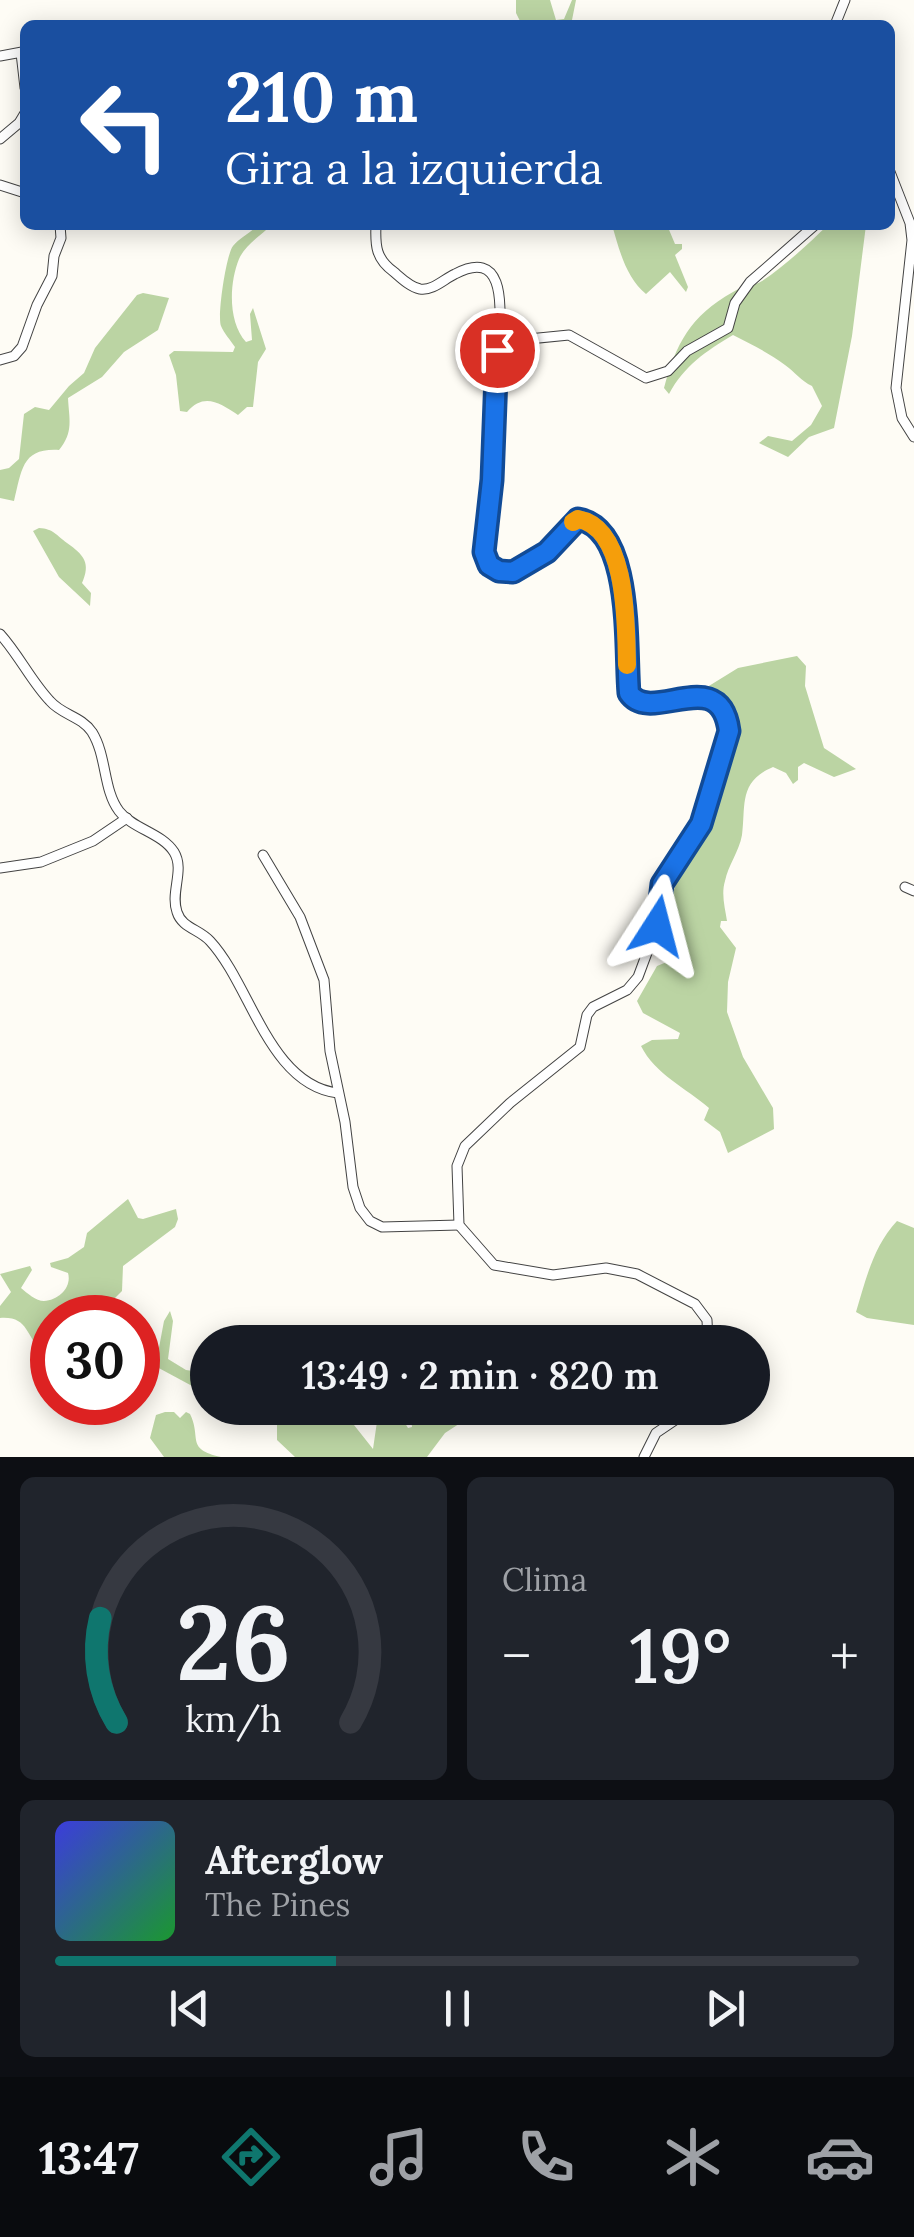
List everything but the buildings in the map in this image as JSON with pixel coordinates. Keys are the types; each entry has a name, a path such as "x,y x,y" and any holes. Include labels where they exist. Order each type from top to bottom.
{"street":[{"path":"0,139 20,121"},
{"path":"895,187 910,223 912,240 896,400 914,437"},
{"path":"0,360 14,356 22,348 52,276 60,230"},
{"path":"376,230 375,248 385,266 412,286 427,289 460,271 480,269 489,272 501,290 492,480 484,552 489,565 513,572 547,552 578,519 589,521 604,538 624,582 629,693 644,706 696,696 723,710 729,731 701,824 662,884 657,926 638,977 627,990 593,1007 580,1047 510,1103 465,1146 457,1166 459,1225 488,1260 502,1269 553,1275 606,1268 638,1274 695,1304 707,1325"},
{"path":"498,342 570,335 604,352 634,374 656,376 687,351 728,328 735,302 750,282 809,230"},
{"path":"0,634 50,702 80,720 93,734 116,806 126,818 175,853 179,917 210,941 269,1041 307,1083 322,1091 338,1093"},
{"path":"0,868 37,864 94,841 126,818"},
{"path":"263,855 300,917 322,970 328,998 330,1051 345,1122 354,1194 367,1219 388,1228 459,1225"},
{"path":"644,1457 656,1433 668,1425"}],"green space":[{"path":"516,0 550,0 556,20 520,20"},
{"path":"572,0 576,0 572,20 556,20 564,19"},
{"path":"251,230 266,230 241,255 232,291 233,314 240,334 246,342 252,340 253,308 266,349 258,362 253,407 238,415 206,401 187,412 180,411 176,375 169,355 174,351 233,352 235,347 220,320 225,273 230,252"},
{"path":"614,230 669,230 675,244 682,244 675,255 688,287 686,292 670,272 646,294 628,271"},
{"path":"822,230 865,230 852,336 834,428 809,437 788,457 759,443 768,436 792,441 811,425 822,406 812,386 760,349 733,335 696,360 669,394 664,388 680,345 695,321 718,301 759,283"},
{"path":"137,295 169,298 158,330 124,352 102,377 68,398 70,425 64,443 59,450 31,457 22,470 14,501 0,498 0,470 19,459 24,414 35,407 49,410 84,373 95,348"},
{"path":"39,528 54,533 82,556 86,570 82,583 91,593 90,606 59,577 33,531"},
{"path":"797,656 806,666 805,686 824,748 856,769 834,777 804,763 798,767 798,780 793,784 786,773 773,767 754,780 746,796 741,841 724,886 727,921 721,921 720,927 736,948 728,982 727,1012 743,1057 773,1108 774,1129 728,1153 720,1132 704,1120 709,1108 663,1073 641,1046 652,1040 678,1039 680,1033 643,1013 637,1001 657,966 686,954 686,948 671,929 670,900 682,869 712,821 718,786 736,730 736,715 728,704 704,689 738,668"},
{"path":"128,1199 138,1218 176,1209 175,1227 123,1266 122,1291 118,1295 59,1295 66,1288 68,1273 51,1267 50,1263 68,1258 84,1247 87,1233"},
{"path":"897,1221 914,1228 914,1325 867,1318 856,1312 876,1253"},
{"path":"30,1266 32,1270 21,1288 31,1295 30,1335 16,1320 0,1318 0,1306 11,1292 0,1274"},
{"path":"170,1311 173,1321 168,1359 190,1371 190,1385 160,1369 164,1321"},
{"path":"174,1412 180,1418 186,1412 190,1414 196,1442 203,1450 221,1457 164,1457 150,1438 153,1425 160,1425 160,1414"},
{"path":"277,1425 354,1425 373,1449 377,1425 457,1425 445,1433 427,1457 295,1457 277,1440"}],"slow traffic":[{"path":"573,522 589,521 596,528 621,574 627,665"}],"route":[{"path":"497,350 492,480 484,552 489,565 513,572 547,552 578,519 589,521 604,538 624,582 629,693 644,706 696,696 716,703 728,718 729,731 701,824 662,884 657,926"}]}
